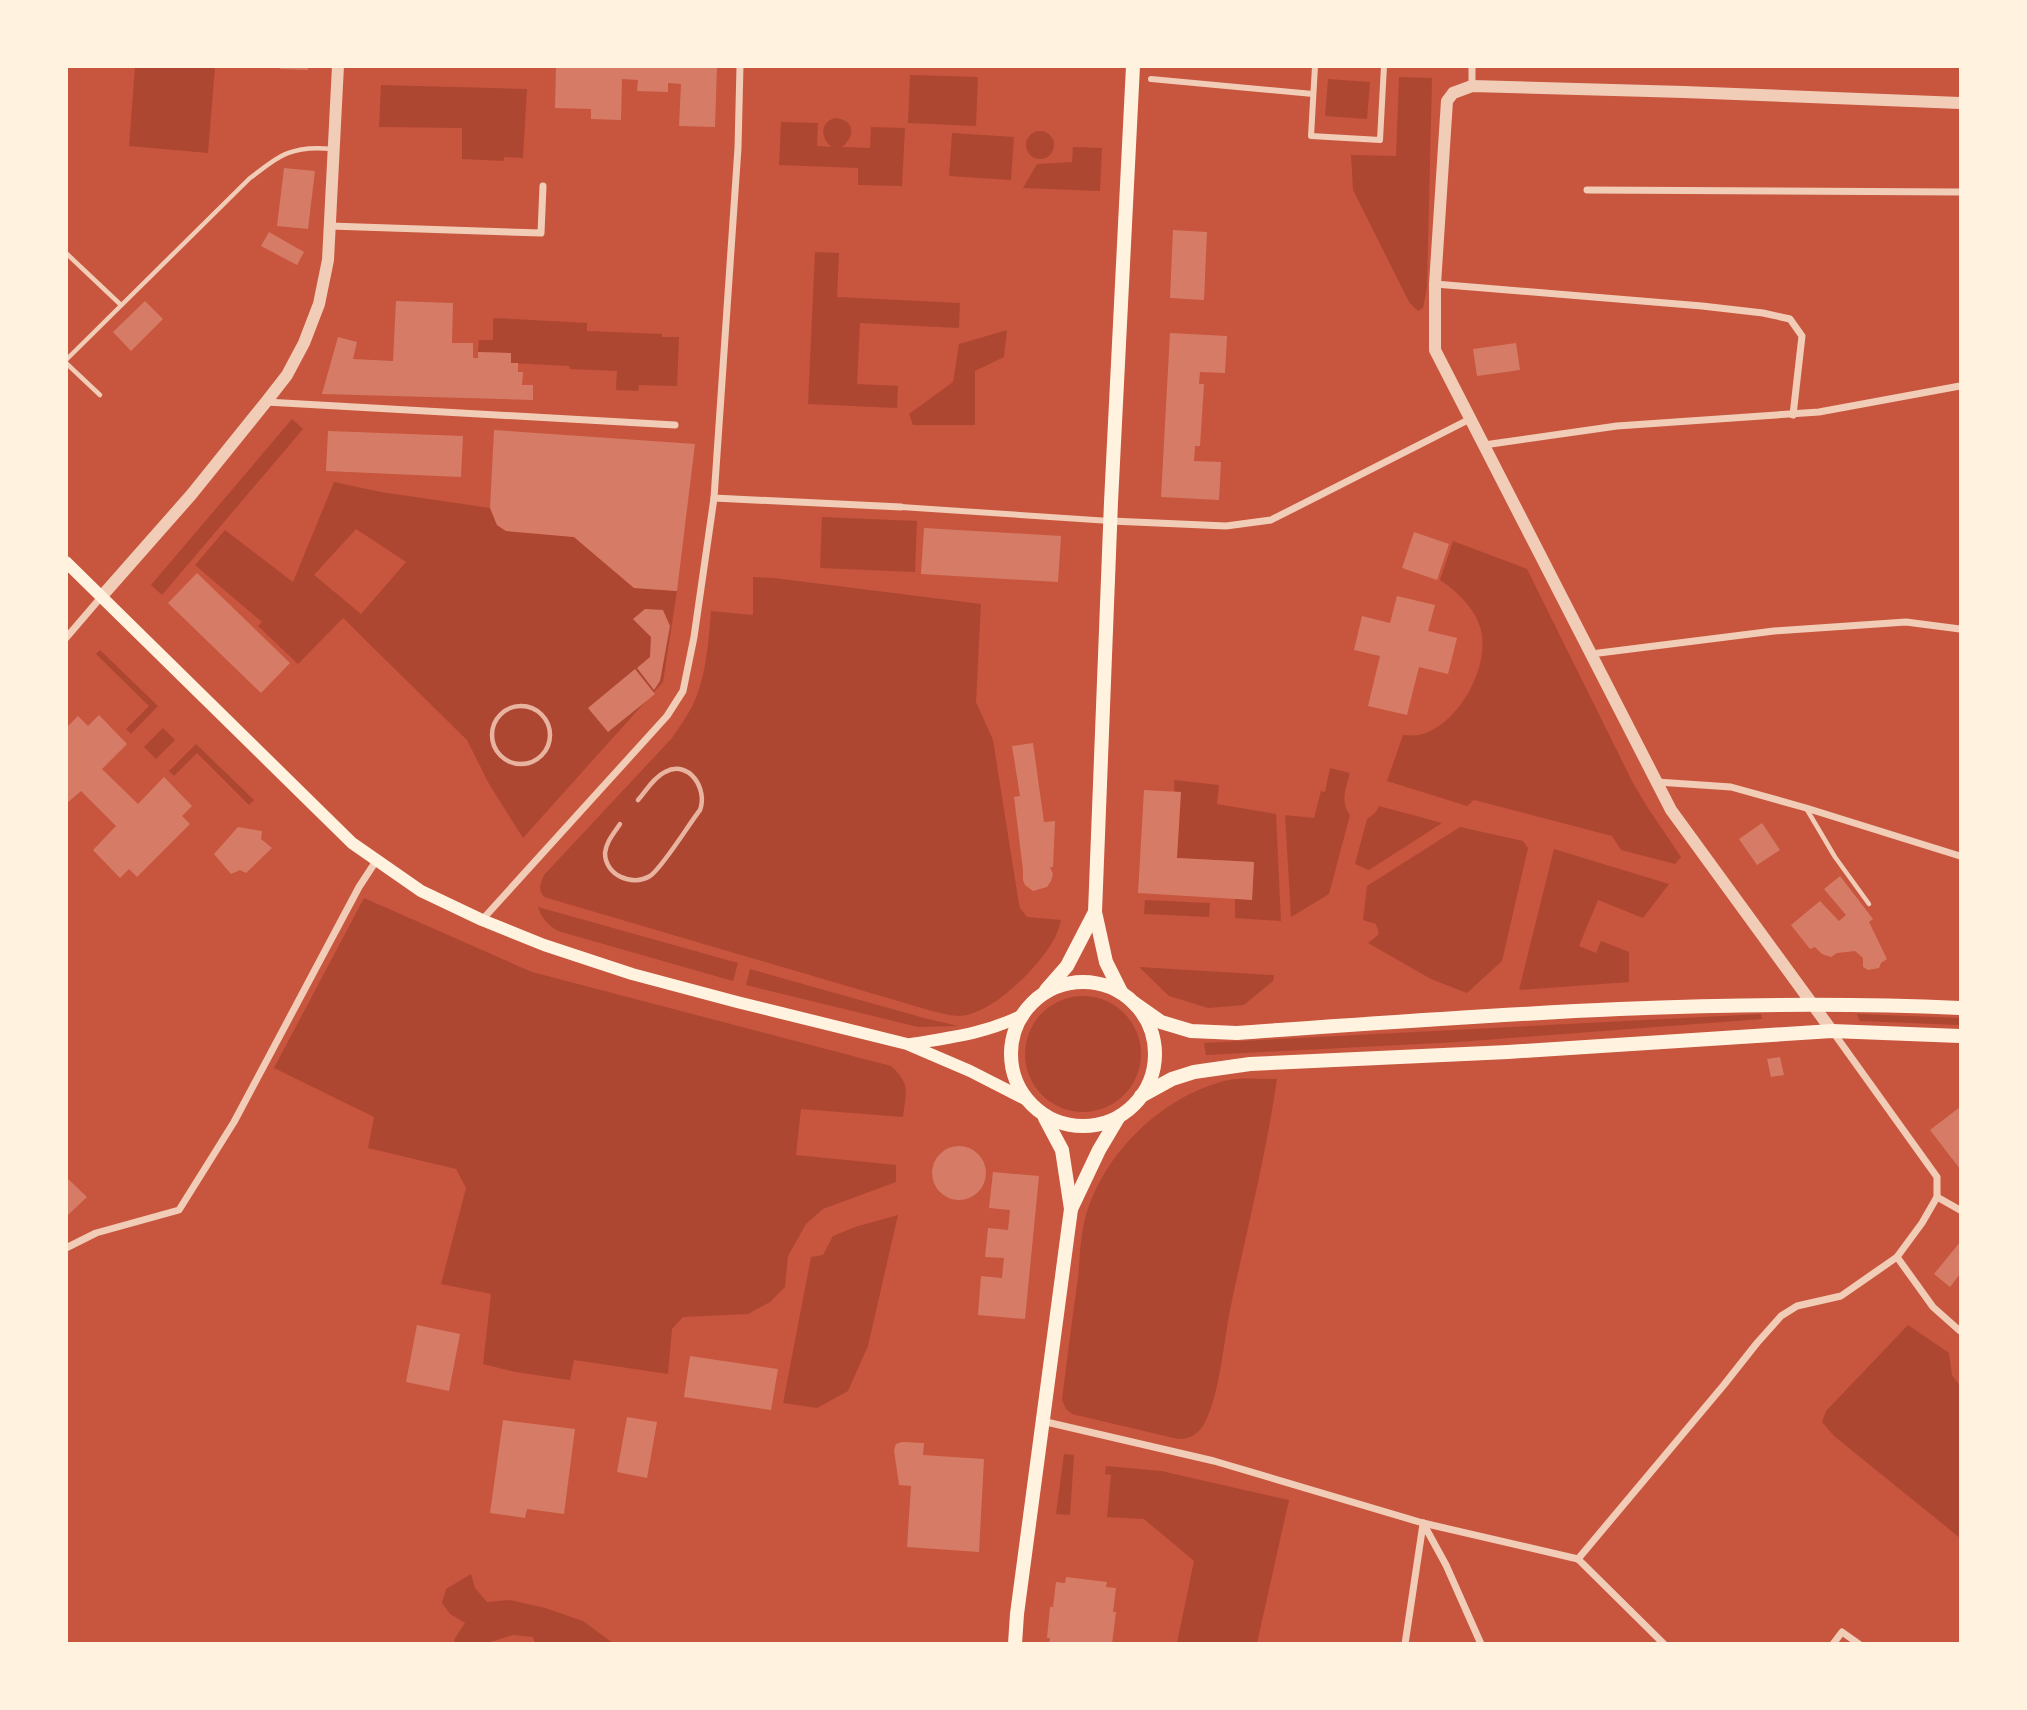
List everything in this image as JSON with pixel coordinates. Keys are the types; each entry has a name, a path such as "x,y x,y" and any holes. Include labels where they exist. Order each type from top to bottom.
{"main road":[{"path":"1133,66 1110,521 1095,912 1105,962 1121,992 1161,1022 1191,1031 1237,1033 1610,1010 1812,1003 1961,1008"},
{"path":"66,562 352,843 421,891 544,945 632,974 907,1044 1026,1099"},
{"path":"1015,1643 1070,1209 1062,1150 1045,1118 1026,1099 1015,1078 1011,1062 1015,1031 1021,1016 1067,966 1095,912"},
{"path":"1043,993 1073,982 1089,982 1121,992"},
{"path":"1045,1118 1076,1127 1097,1126 1132,1109 1152,1078 1157,1046 1152,1029 1134,1003"},
{"path":"907,1044 969,1035 997,1028 1021,1016"},
{"path":"1141,1096 1172,1079 1194,1072 1250,1064 1508,1052 1832,1031 1961,1036"},
{"path":"1070,1209 1118,1118"}],"street":[{"path":"66,638 191,495 287,375 304,343 319,304 328,260 338,66"},
{"path":"482,920 667,716 682,691 694,637 714,498 738,148 740,66"},
{"path":"1315,66 1311,136 1380,140 1384,66"},
{"path":"1472,66 1472,86"},
{"path":"1151,79 1313,94"},
{"path":"1578,1559 1756,1343 1782,1316 1797,1306 1841,1296 1897,1257 1937,1197 1937,1177 1671,810 1435,350 1435,284 1447,101 1453,93 1472,86 1961,103"},
{"path":"330,226 541,233 543,186"},
{"path":"1587,190 1961,192"},
{"path":"1435,284 1702,306 1790,319 1802,336 1793,415"},
{"path":"1484,445 1617,426 1819,412 1961,386"},
{"path":"266,402 675,425"},
{"path":"714,498 1226,526 1271,520 1470,419"},
{"path":"1591,654 1774,631 1906,622 1961,629"},
{"path":"1656,782 1731,787 1806,807 1961,856"},
{"path":"66,1248 96,1233 180,1210 234,1122 359,887 376,861"},
{"path":"1937,1197 1961,1210"},
{"path":"1897,1257 1933,1307 1961,1331"},
{"path":"1042,1421 1214,1461 1423,1523 1578,1559 1664,1643"},
{"path":"1405,1643 1423,1523"},
{"path":"1423,1523 1446,1565 1481,1643"},
{"path":"1833,1643 1842,1632 1859,1643"}],"lane":[{"path":"100,395 66,361 249,179 275,160 298,148 334,149"},
{"path":"66,253 121,305"},
{"path":"1806,807 1835,857 1869,904"}],"shaded area":[{"path":"135,67 215,67 208,153 129,146"},
{"path":"910,75 978,77 976,126 908,123"},
{"path":"1399,77 1432,78 1427,287 1423,308 1418,311 1409,302 1353,190 1351,155 1396,156"},
{"path":"1328,79 1370,82 1367,119 1325,116"},
{"path":"381,85 527,89 523,158 504,157 504,161 462,159 462,128 379,127"},
{"path":"835,118 850,125 851,134 842,147 870,148 871,127 905,128 902,186 858,185 858,168 779,165 781,122 818,123 817,146 831,147 823,131 826,123"},
{"path":"1040,131 1050,135 1054,145 1050,155 1040,159 1030,155 1026,145 1030,135"},
{"path":"952,133 1014,137 1011,180 949,176"},
{"path":"1073,147 1102,148 1100,191 1023,188 1037,164 1072,162"},
{"path":"815,252 839,253 837,297 960,303 959,328 860,323 857,384 898,386 897,408 808,404"},
{"path":"495,318 587,323 587,331 679,337 677,386 639,385 638,391 616,390 617,371 511,363 511,353 478,352 479,340 493,340"},
{"path":"1007,330 1004,357 975,371 975,425 913,425 909,414 953,382 959,344"},
{"path":"292,419 303,429 162,595 151,585"},
{"path":"334,482 381,492 490,508 497,525 506,531 574,537 634,588 677,591 663,682 523,838 489,784 467,740 343,618 298,664 258,626 262,622 195,565 225,530 293,582","holes":["356,529 406,562 361,614 314,575"]},
{"path":"822,517 917,521 915,572 820,568"},
{"path":"1453,541 1527,569 1632,781 1681,857 1675,864 1621,850 1612,836 1474,800 1467,806 1387,781 1403,735 1419,735 1434,729 1460,706 1470,690 1482,656 1479,624 1472,611 1463,599 1440,580"},
{"path":"753,577 981,604 976,702 993,740 1020,908 1027,917 1061,920 1054,939 1037,964 1000,999 986,1007 960,1016 932,1011 544,897 542,894 540,887 544,875 672,738 690,710 702,679 711,611 753,615"},
{"path":"100,650 158,706 131,734 126,729 149,706 96,654"},
{"path":"163,728 175,740 156,759 144,747"},
{"path":"196,744 254,800 249,805 197,753 174,776 169,771"},
{"path":"1330,768 1350,773 1345,800 1350,815 1329,894 1291,917 1285,815 1314,818 1321,791 1325,792"},
{"path":"1174,780 1219,785 1217,804 1276,814 1281,921 1235,918 1235,899 1252,899 1254,862 1177,858"},
{"path":"1379,806 1442,823 1369,870 1355,864 1367,819"},
{"path":"1460,827 1523,841 1528,848 1502,961 1467,993 1431,979 1368,943 1379,934 1376,924 1363,920 1367,886"},
{"path":"1554,849 1669,884 1643,918 1598,900 1579,946 1596,953 1601,941 1629,952 1629,982 1519,990"},
{"path":"364,898 532,972 891,1066 902,1078 906,1089 903,1117 801,1109 796,1155 896,1165 896,1182 823,1209 806,1224 788,1256 785,1287 770,1302 748,1314 683,1317 672,1329 668,1374 574,1360 570,1380 483,1364 491,1294 441,1284 466,1188 456,1169 368,1148 374,1117 274,1068"},
{"path":"1145,900 1210,903 1209,917 1144,914"},
{"path":"538,907 738,963 733,981 558,931 545,921"},
{"path":"1139,967 1274,975 1273,981 1244,1005 1208,1008 1169,996"},
{"path":"750,969 958,1026 918,1027 746,985"},
{"path":"1083,996 1105,1000 1124,1013 1137,1032 1141,1054 1137,1076 1124,1095 1105,1108 1083,1112 1061,1108 1042,1095 1029,1076 1025,1054 1029,1032 1042,1013 1061,1000"},
{"path":"1761,1014 1762,1019 1458,1042 1206,1055 1204,1043"},
{"path":"1857,1014 1960,1018 1960,1025 1860,1021"},
{"path":"1277,1079 1214,1400 1204,1424 1193,1436 1178,1439 1072,1414 1062,1400 1082,1234 1093,1195 1105,1173 1137,1132 1156,1115 1178,1101 1200,1089 1224,1081"},
{"path":"898,1215 868,1346 848,1391 817,1408 783,1403 811,1257 823,1255 833,1236"},
{"path":"1908,1325 1949,1353 1952,1375 1960,1386 1960,1538 1834,1436 1822,1422 1826,1411"},
{"path":"1064,1454 1074,1455 1070,1515 1056,1514"},
{"path":"1106,1466 1161,1471 1289,1500 1257,1643 1177,1643 1194,1561 1144,1519 1107,1517 1111,1475 1105,1474"},
{"path":"471,1574 475,1588 487,1602 510,1600 545,1608 583,1621 613,1643 535,1643 533,1637 513,1635 487,1643 454,1643 465,1623 450,1614 442,1603 446,1589"}],"building":[{"path":"280,66 308,66 308,70 280,69"},
{"path":"556,66 717,66 715,127 679,126 681,84 668,83 668,92 637,91 638,80 622,79 621,120 591,119 591,109 555,108"},
{"path":"284,168 315,171 308,229 277,226"},
{"path":"1173,230 1207,232 1204,300 1170,298"},
{"path":"269,232 304,252 297,265 261,246"},
{"path":"145,301 163,319 131,351 113,332"},
{"path":"396,301 453,303 452,343 473,343 473,358 478,358 478,352 511,353 511,363 518,363 518,372 523,372 522,385 533,385 533,400 322,394 338,337 357,342 353,359 393,361"},
{"path":"1170,333 1227,336 1225,373 1200,372 1199,384 1204,384 1200,446 1195,446 1194,461 1221,462 1219,500 1161,497"},
{"path":"1516,343 1520,370 1477,376 1473,349"},
{"path":"494,430 695,444 677,591 634,588 574,537 506,531 497,525 490,508"},
{"path":"328,431 463,436 461,477 326,471"},
{"path":"924,528 1061,536 1058,582 921,574"},
{"path":"1414,532 1449,544 1437,580 1402,568"},
{"path":"197,573 290,663 261,693 168,603"},
{"path":"1397,596 1435,605 1428,631 1457,638 1448,674 1419,667 1407,715 1368,706 1380,656 1354,650 1362,616 1390,623"},
{"path":"645,609 663,610 670,626 660,681 654,690 637,668 650,657 651,637 633,619"},
{"path":"635,669 655,694 608,732 588,708"},
{"path":"99,715 127,744 102,769 138,804 164,777 192,806 182,816 190,824 137,877 129,869 120,878 93,850 116,826 81,791 66,804 66,728 78,716 88,726"},
{"path":"1033,743 1044,822 1055,821 1051,881 1047,887 1033,891 1023,880 1014,797 1020,796 1012,746"},
{"path":"1144,790 1181,792 1177,858 1254,862 1252,900 1138,893"},
{"path":"1762,823 1780,850 1757,865 1739,839"},
{"path":"238,827 262,831 261,839 272,848 246,873 240,870 231,874 214,854"},
{"path":"1840,876 1873,919 1869,922 1887,959 1879,968 1868,970 1863,967 1863,958 1855,951 1837,953 1831,957 1822,954 1815,947 1810,949 1791,925 1820,901 1839,921 1846,915 1824,889"},
{"path":"1780,1057 1784,1075 1771,1077 1767,1059"},
{"path":"1960,1107 1960,1169 1930,1130"},
{"path":"959,1146 978,1154 986,1173 978,1192 959,1200 940,1192 932,1173 940,1154"},
{"path":"993,1172 1039,1176 1025,1319 978,1315 981,1276 1002,1278 1004,1258 985,1257 988,1228 1008,1230 1010,1210 989,1208"},
{"path":"66,1177 87,1197 66,1217"},
{"path":"1960,1242 1960,1274 1950,1287 1934,1274"},
{"path":"417,1325 460,1334 449,1391 406,1382"},
{"path":"690,1356 778,1369 771,1410 684,1397"},
{"path":"627,1417 657,1422 647,1478 617,1472"},
{"path":"503,1420 575,1429 564,1514 527,1509 525,1518 490,1513"},
{"path":"924,1443 923,1455 984,1459 979,1552 907,1547 911,1486 899,1485 894,1450 896,1444"},
{"path":"1066,1577 1107,1582 1106,1587 1116,1588 1112,1644 1049,1644 1050,1638 1047,1638 1050,1607 1053,1607 1056,1582 1065,1583"}],"railway":[{"path":"515,706 527,706 542,714 550,729 550,735 550,741 542,756 527,764 515,764 500,756 492,741 492,729 500,714 515,706"},
{"path":"620,824 607,845 606,861 614,873 621,877 643,879 650,876 668,855 700,810 702,802 699,785 682,769 674,769 657,777 638,800"}]}
